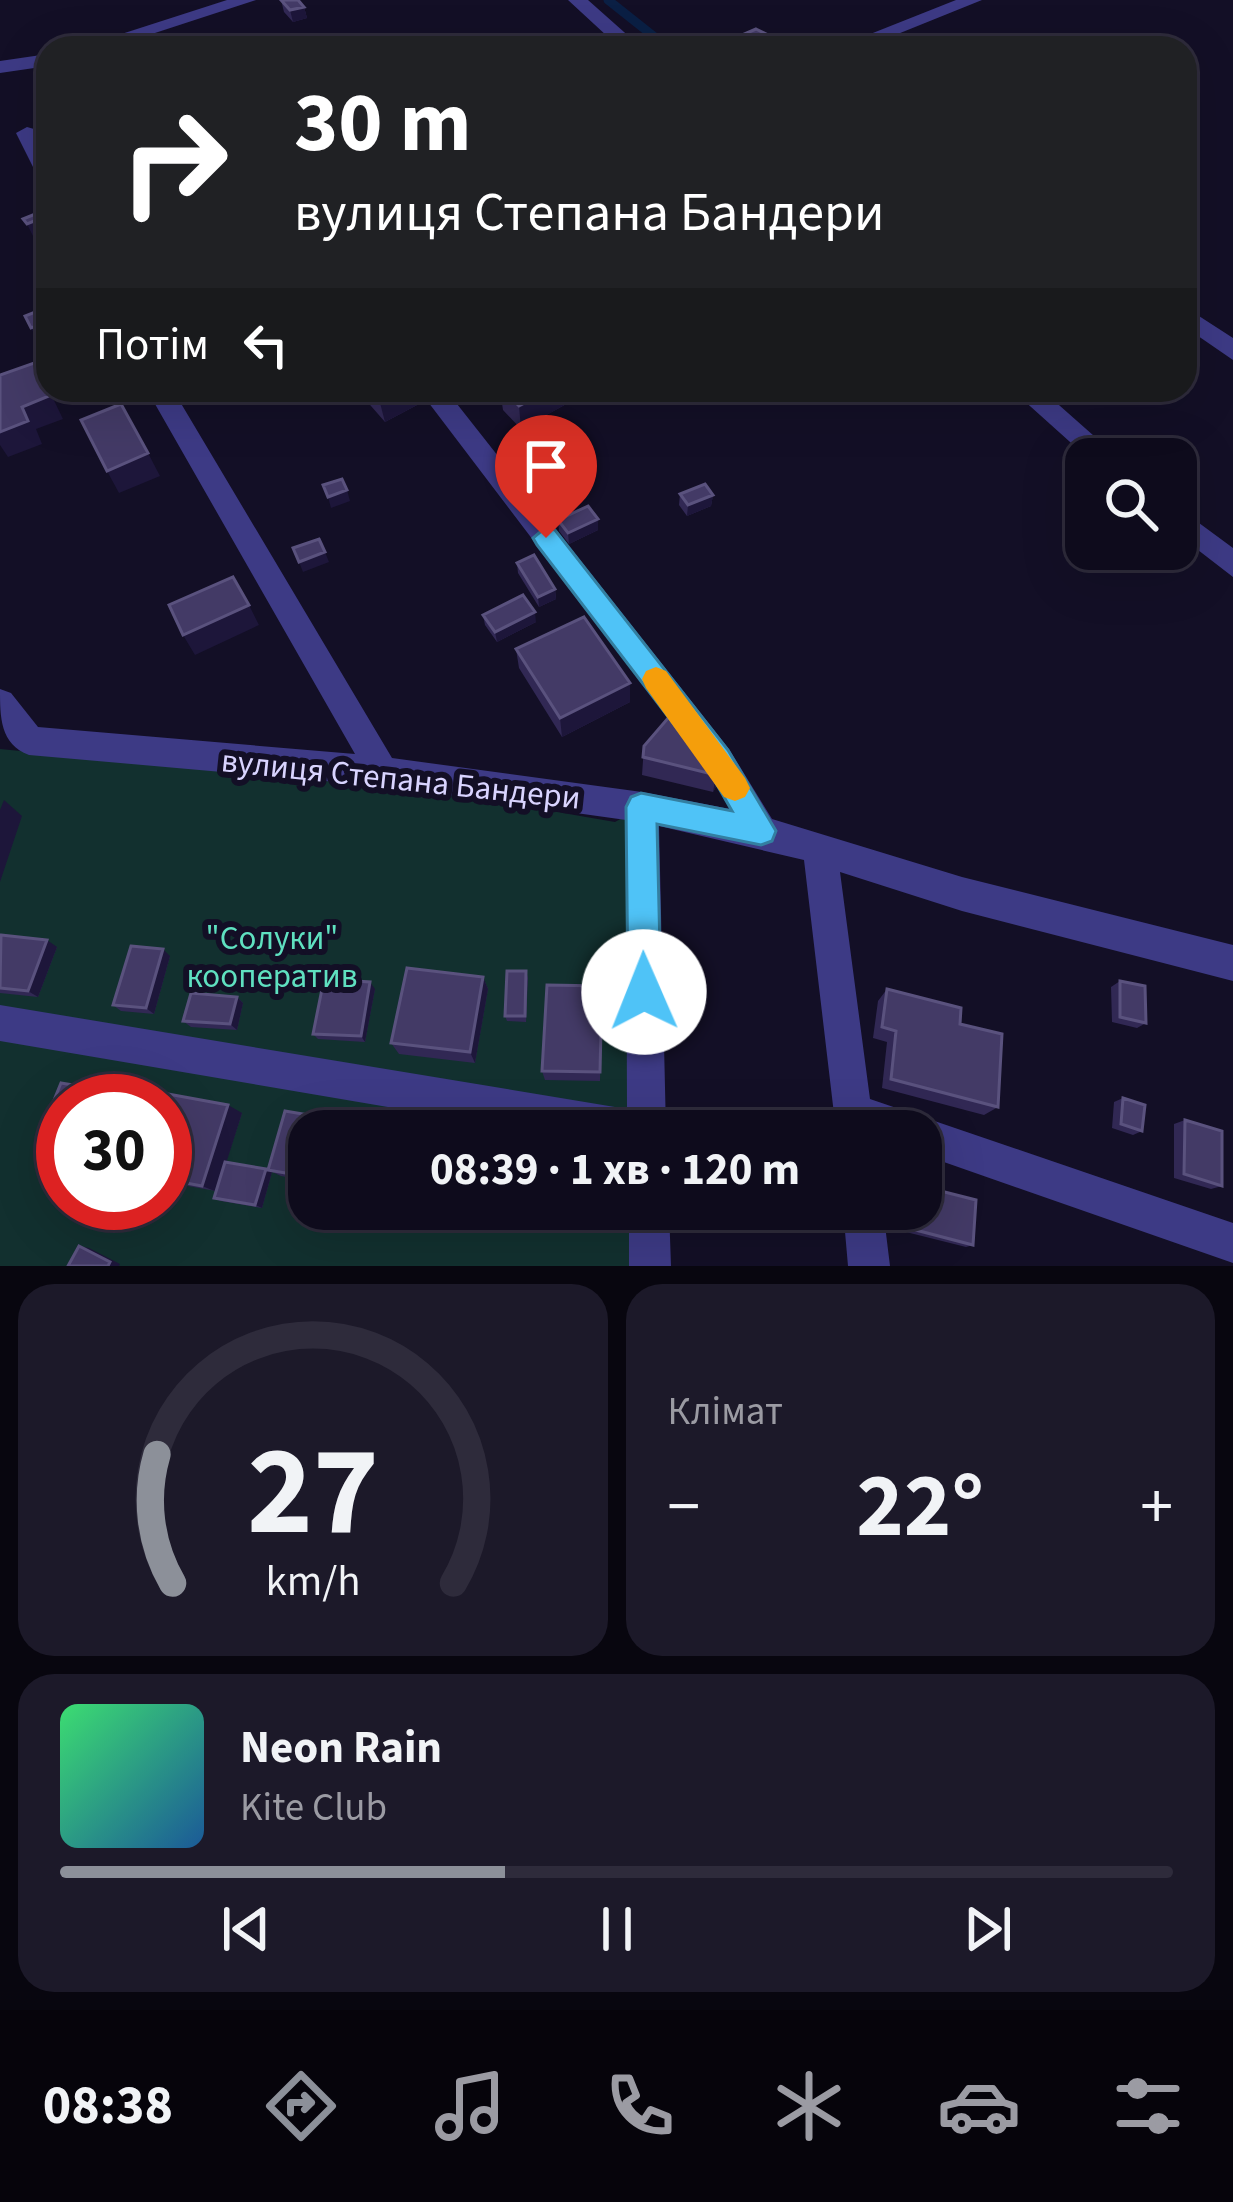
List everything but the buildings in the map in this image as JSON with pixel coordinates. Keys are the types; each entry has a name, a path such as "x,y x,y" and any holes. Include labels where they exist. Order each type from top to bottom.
{"street":[{"path":"127,36 245,0"},
{"path":"577,0 618,36"},
{"path":"877,36 973,0"},
{"path":"0,67 36,62"},
{"path":"27,133 36,151"},
{"path":"1197,324 1233,351"},
{"path":"167,402 382,771"},
{"path":"440,402 718,759 761,831"},
{"path":"1039,402 1082,438"},
{"path":"1197,535 1233,565"},
{"name":"вулиця Степана Бандери","path":"0,703 14,740 382,771 641,807 761,831 1069,924 1233,963"},
{"path":"641,807 645,1110"},
{"path":"820,852 852,1110"},
{"path":"0,1022 521,1110"},
{"path":"942,1143 1233,1243"},
{"path":"649,1230 650,1266"},
{"path":"865,1230 869,1266"}],"green space":[{"name":"\"Солуки\" кооператив","path":"0,749 448,793 615,822 642,807 637,1110 288,1110 288,1230 635,1230 635,1266 0,1266"}],"waterway":[{"path":"608,0 653,36"}],"slow traffic":[{"path":"656,679 735,788"}],"route":[{"path":"546,538 718,759 761,831 641,807 644,992"}]}
